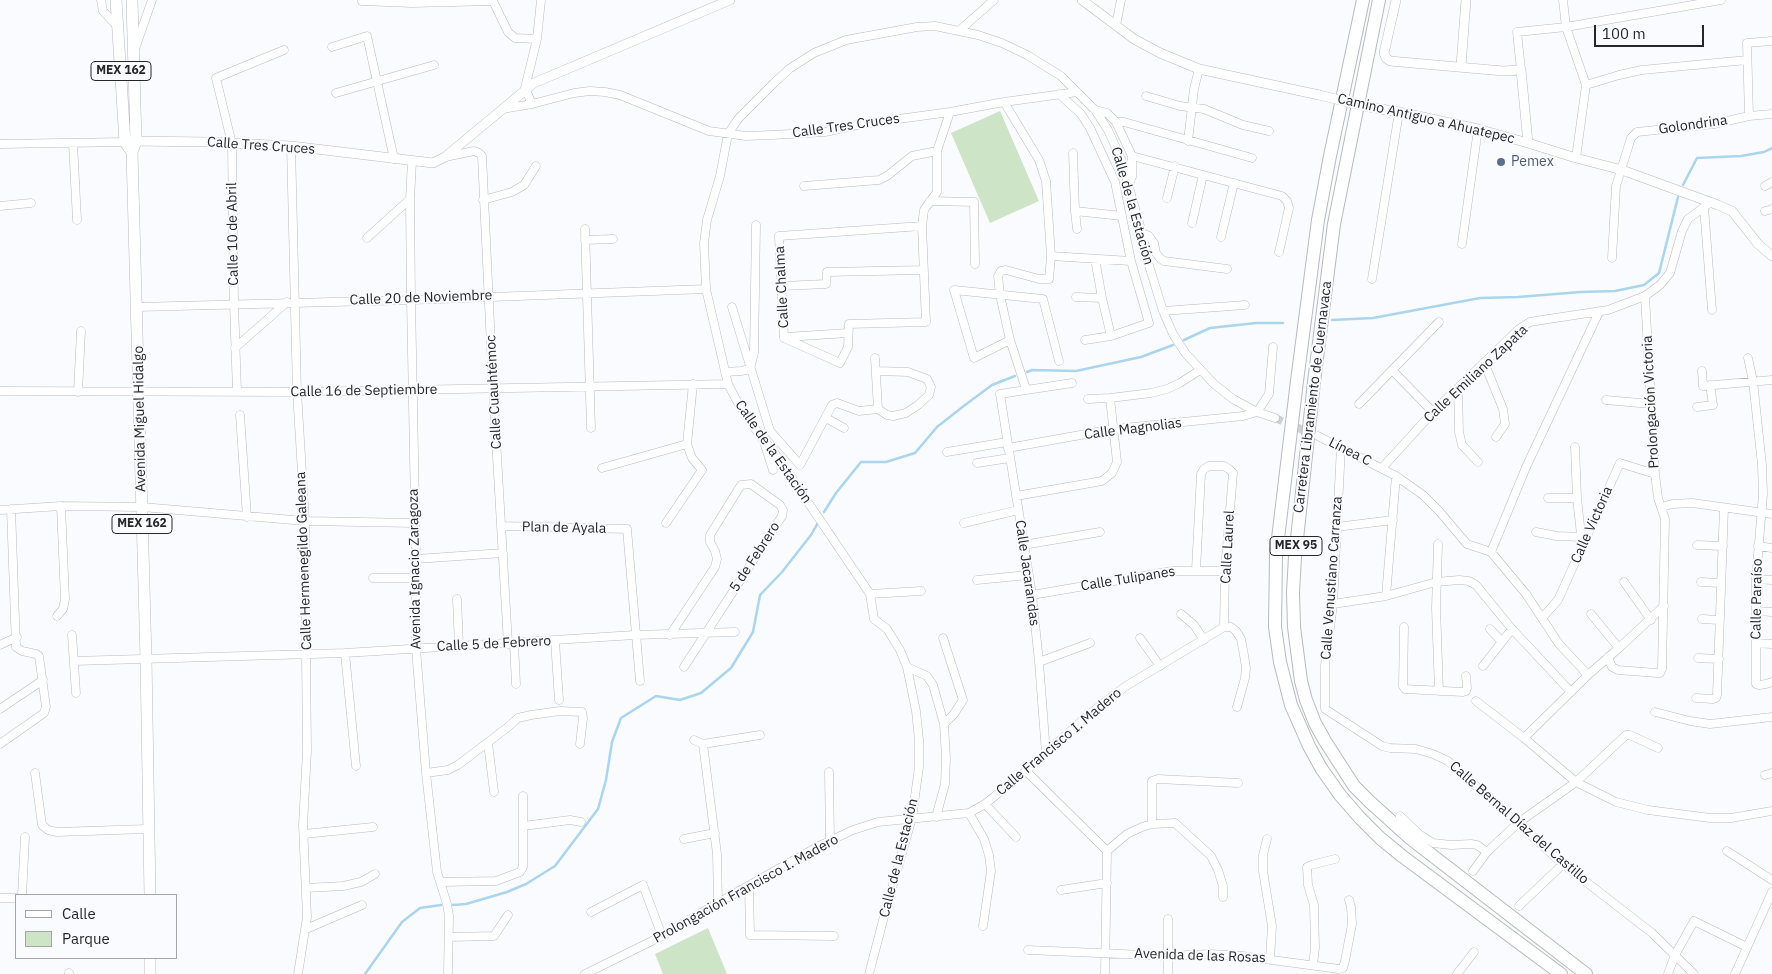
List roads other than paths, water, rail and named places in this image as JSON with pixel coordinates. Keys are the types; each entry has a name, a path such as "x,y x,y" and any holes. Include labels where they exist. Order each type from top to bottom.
{"highway":[{"name":"Carretera Libramiento de Cuernavaca","path":"1363,0 1318,220 1298,372 1276,555 1275,627 1280,662 1291,705 1309,746 1326,775 1360,818 1402,856 1561,974"},
{"name":"Carretera Libramiento de Cuernavaca","path":"1379,0 1334,224 1313,392 1293,592 1294,627 1301,681 1306,700 1321,735 1354,786 1364,797 1411,839 1586,974"}],"main road":[{"name":"Avenida Miguel Hidalgo","path":"116,0 131,145"},
{"name":"Avenida Miguel Hidalgo","path":"132,0 131,145 146,659 150,894"},
{"path":"150,959 150,974"}],"street":[{"path":"100,0 104,11 118,27"},
{"path":"133,52 152,0"},
{"path":"362,0 412,2 493,1 508,32 514,38 537,39"},
{"path":"532,104 525,88 537,39 541,0"},
{"name":"Calle Tres Cruces","path":"0,144 73,143 131,145 210,142 291,146 433,163 445,157 525,88 534,83 730,0"},
{"path":"960,30 994,0"},
{"name":"Camino Antiguo a Ahuatepec","path":"1082,0 1134,39 1160,53 1199,69 1478,129 1622,170 1707,204 1732,211 1758,244 1772,256"},
{"path":"1116,26 1121,0"},
{"path":"1396,0 1385,48 1386,58 1390,61 1503,71 1520,70"},
{"path":"1461,66 1466,0"},
{"path":"1563,0 1566,27 1586,85 1576,158"},
{"path":"1528,143 1517,32 1566,27 1686,3 1720,0"},
{"name":"Calle de la Estación","path":"870,974 912,818 919,767 916,711 907,667 900,650 887,629 874,619 870,594 772,448 763,440 739,405 728,384 706,289 704,243 707,220 720,176 728,134 738,119 789,69 814,53 846,40 917,27 935,26 960,30 1002,43 1027,55 1061,76 1095,110 1108,130 1128,186 1163,311 1174,335 1186,354 1214,384 1233,398 1257,412 1275,418"},
{"path":"332,48 367,36 394,159"},
{"path":"1748,116 1747,44 1772,41"},
{"name":"Calle 10 de Abril","path":"237,392 232,144 216,78 284,50"},
{"path":"1586,85 1619,74 1642,70 1748,60"},
{"path":"336,93 434,65"},
{"path":"1188,140 1194,89 1199,69"},
{"name":"Calle Tres Cruces","path":"502,109 532,104 574,93 604,92 620,95 709,132 746,136 825,132 862,124 1077,92"},
{"path":"1059,94 1081,114 1090,128 1115,182 1131,261 1149,323 1111,336 1085,340"},
{"path":"1146,96 1180,106 1204,109 1243,124 1269,131"},
{"path":"1004,102 1039,160 1046,181 1051,256 1049,279 1039,279 1006,270 1001,271 998,276 1000,295 1010,340 1026,389 1072,383"},
{"path":"1095,110 1107,113 1116,122 1132,156 1132,177 1128,186"},
{"path":"784,338 840,363 848,347 849,324 926,322 922,226 924,210 937,192 937,151 950,112"},
{"path":"1372,280 1399,112"},
{"name":"Golondrina","path":"1622,170 1631,138 1637,132 1714,124 1748,116 1772,114"},
{"path":"1116,122 1124,122 1252,158"},
{"path":"1462,244 1478,129"},
{"path":"73,143 77,220"},
{"path":"445,157 466,153 461,144"},
{"name":"Calle Hermenegildo Galeana","path":"291,146 291,302 305,521 307,751 304,834 306,929 298,974"},
{"name":"Calle Cuauhtémoc","path":"466,153 474,151 479,152 482,156 503,553 516,684"},
{"path":"804,186 879,180 912,156 937,151"},
{"path":"1073,154 1077,229"},
{"path":"1132,156 1282,196 1287,201 1289,208 1278,252"},
{"name":"Avenida Ignacio Zaragoza","path":"412,161 410,199 416,649 426,773 437,872 449,916 448,974"},
{"path":"483,200 512,192 524,185 536,166"},
{"path":"1167,198 1174,166"},
{"path":"1612,258 1616,186 1622,170"},
{"path":"1192,224 1203,174"},
{"path":"1221,237 1234,183"},
{"path":"367,238 410,199"},
{"path":"930,201 974,202 975,264"},
{"path":"0,206 31,202"},
{"path":"1707,204 1712,310"},
{"name":"Calle Emiliano Zapata","path":"1382,468 1433,412 1519,329 1530,322 1608,310 1645,296 1660,285 1670,273 1682,230 1688,219 1707,204"},
{"path":"1075,211 1122,216"},
{"path":"750,369 754,353 756,225"},
{"name":"Calle Chalma","path":"784,338 779,236 922,226"},
{"path":"585,229 591,428"},
{"path":"1142,233 1149,236 1154,243 1156,253 1164,261 1227,269"},
{"path":"585,240 613,238"},
{"path":"1051,256 1131,261"},
{"path":"1095,259 1111,336"},
{"path":"782,286 826,284 827,272 923,270"},
{"name":"Calle 20 de Noviembre","path":"137,307 411,300 706,289"},
{"path":"1010,340 974,358 954,290 1043,299 1059,361"},
{"name":"Prolongación Victoria","path":"1608,657 1612,667 1618,670 1660,673 1666,519 1658,498 1655,474 1645,296"},
{"path":"1076,297 1102,298"},
{"path":"235,348 291,302"},
{"path":"1163,311 1245,305"},
{"path":"732,307 770,431 800,465 832,405 837,403 859,411 878,409 887,415 893,416 906,413 929,395 931,387 927,379 908,372 877,371"},
{"path":"1588,675 1559,644 1543,617 1526,594 1491,552 1527,465 1599,312"},
{"path":"1359,404 1439,322"},
{"path":"78,392 81,331"},
{"path":"784,338 848,333"},
{"path":"1257,412 1269,394 1273,347"},
{"path":"875,358 878,409"},
{"name":"Calle Paraíso","path":"1748,358 1753,381 1762,465 1762,514 1756,579 1756,684 1772,682"},
{"path":"1484,362 1503,409 1504,424 1496,437"},
{"path":"725,372 750,369"},
{"path":"1088,399 1151,393 1167,389 1200,370"},
{"path":"1392,370 1433,412"},
{"path":"1697,406 1713,405 1702,371"},
{"path":"1707,386 1772,380"},
{"path":"666,523 702,470 692,458 687,444 692,384"},
{"name":"Calle 16 de Septiembre","path":"0,392 296,392 728,384"},
{"path":"1458,388 1459,432 1462,445 1478,462"},
{"name":"Calle Jacarandas","path":"1026,389 1000,394 1032,596 1046,753"},
{"path":"1016,496 1102,481 1112,473 1117,462 1110,398"},
{"path":"1606,400 1651,404"},
{"name":"Calle Magnolias","path":"947,452 1114,429 1244,416 1257,412"},
{"path":"240,415 247,517"},
{"path":"766,418 763,440 773,470"},
{"path":"826,418 844,428"},
{"name":"Línea C","path":"1318,436 1396,476 1428,500 1467,544 1491,552"},
{"path":"602,468 687,444"},
{"name":"Calle Venustiano Carranza","path":"1325,710 1325,665 1332,604 1341,447"},
{"path":"1574,447 1582,546"},
{"path":"977,463 1010,458"},
{"name":"Calle Victoria","path":"1543,617 1558,600 1620,463 1655,474"},
{"path":"1762,465 1772,465"},
{"name":"Calle Laurel","path":"1196,570 1201,474 1204,469 1210,466 1224,466 1233,473 1225,571 1224,627"},
{"path":"1386,596 1396,476"},
{"name":"5 de Febrero","path":"670,635 715,567 717,559 710,542 710,535 741,485 745,483 751,484 780,505 783,510 782,516 684,667"},
{"path":"1548,498 1577,498"},
{"path":"1662,507 1672,504 1692,503 1772,514"},
{"path":"0,510 61,506 142,507 305,521 415,523"},
{"path":"57,616 63,609 65,599 61,506"},
{"path":"1696,698 1716,698 1724,508"},
{"path":"0,744 46,710 39,656 22,651 16,647 11,509"},
{"path":"964,523 1018,510"},
{"path":"1336,527 1392,520"},
{"name":"Plan de Ayala","path":"502,526 627,529 635,635"},
{"path":"1023,545 1100,532"},
{"path":"1536,532 1557,536 1582,536"},
{"path":"1438,544 1436,582 1439,691"},
{"path":"1697,545 1723,546"},
{"path":"1758,546 1772,548"},
{"path":"416,559 503,553"},
{"name":"Calle Tulipanes","path":"1032,596 1159,573 1196,570 1225,571"},
{"path":"978,580 1028,575"},
{"path":"373,578 416,578"},
{"path":"1756,579 1772,580"},
{"path":"1332,604 1386,596 1436,582 1468,581 1476,585 1512,629 1573,689"},
{"path":"1624,582 1650,620"},
{"path":"1701,582 1720,583"},
{"path":"870,594 921,591"},
{"path":"457,599 459,646"},
{"path":"1524,738 1573,689 1664,606"},
{"path":"1756,611 1772,612"},
{"path":"1181,614 1194,625 1204,640"},
{"path":"1591,614 1619,648"},
{"path":"1702,619 1719,620"},
{"path":"1224,627 1231,627 1236,631 1241,639 1244,655 1245,678 1237,707"},
{"name":"Calle Francisco I. Madero","path":"912,818 969,813 985,804 1087,716 1126,686 1224,627"},
{"path":"1404,627 1403,686 1408,690 1466,691 1466,676"},
{"path":"1490,629 1502,642"},
{"path":"1483,666 1512,629"},
{"name":"Calle 5 de Febrero","path":"74,661 345,653 635,635 735,632"},
{"path":"72,635 76,693"},
{"path":"635,635 640,681"},
{"path":"0,646 17,637"},
{"path":"943,638 963,700 954,714 944,724"},
{"path":"1140,638 1160,666"},
{"path":"555,641 559,700"},
{"path":"1756,643 1772,644"},
{"path":"1039,662 1090,644"},
{"path":"345,653 356,766"},
{"path":"1698,658 1719,659"},
{"path":"907,667 927,676 933,685 944,724 945,784 936,817"},
{"path":"0,709 43,680"},
{"path":"1476,701 1576,782 1616,802 1648,810 1710,818 1731,818 1772,811"},
{"name":"Calle Bernal Díaz del Castillo","path":"1325,710 1382,746 1434,754 1448,761 1563,864 1652,933 1694,974"},
{"path":"426,773 448,770 458,765 518,718 555,712 582,712 580,744"},
{"path":"1655,712 1710,724 1772,717"},
{"path":"694,740 702,744 760,735"},
{"path":"1473,871 1487,852 1518,823 1576,782 1626,735 1630,735 1658,748"},
{"path":"488,743 494,792"},
{"path":"702,744 715,833 718,903"},
{"path":"1026,770 1107,851 1106,974"},
{"path":"829,772 830,841"},
{"path":"35,773 42,825 48,830 57,832 148,828"},
{"path":"1152,824 1152,781 1158,779 1238,783"},
{"path":"441,882 496,881 520,872 523,867 523,796"},
{"path":"985,804 1016,837"},
{"path":"969,813 984,840 989,855 991,871 983,926"},
{"path":"1400,816 1419,834 1433,843 1477,845 1487,852"},
{"name":"Prolongación Francisco I. Madero","path":"585,974 662,936 718,903 853,830 878,822 912,818"},
{"path":"523,826 570,820 581,822"},
{"path":"1107,851 1127,834 1152,824 1175,823 1211,856 1221,878 1223,896"},
{"path":"304,834 372,827"},
{"path":"684,838 715,833"},
{"path":"22,894 25,837"},
{"path":"1267,839 1263,855 1263,871 1272,926 1270,959"},
{"path":"1727,851 1772,880"},
{"path":"1314,965 1314,905 1308,885 1307,867 1335,859"},
{"path":"1519,906 1563,864"},
{"path":"306,888 352,884 366,881 375,874"},
{"path":"1061,890 1107,883"},
{"path":"591,912 643,885 662,936"},
{"path":"749,886 750,934 834,936"},
{"path":"1735,974 1772,892"},
{"path":"0,898 15,898"},
{"name":"Avenida de las Rosas","path":"1028,950 1168,956 1210,954 1270,959 1339,969 1343,968 1352,924 1349,900"},
{"path":"306,929 362,905"},
{"path":"449,937 494,936 508,915"},
{"path":"1168,919 1168,974"},
{"path":"1668,974 1675,955 1694,921 1748,947"},
{"path":"1457,974 1474,952"}],"waterway":[{"path":"1683,185 1697,158 1741,156 1764,152 1772,148"},
{"path":"1332,320 1373,318 1480,298 1615,291 1644,285 1659,273 1678,197"},
{"path":"1184,340 1210,328 1256,323 1283,323"},
{"path":"1027,372 1032,370 1076,371 1141,357 1173,345"},
{"path":"824,512 836,493 861,462 886,462 915,453 937,427 965,405 992,385 1015,376"},
{"path":"453,905 466,904 507,892 526,884 555,866 598,809 606,780 612,742 621,718 656,696 680,700 701,693 731,668 753,632 760,595 782,572 811,535 819,521"},
{"path":"365,974 402,922 420,908 441,905"}],"tunnel":[{"path":"1275,418 1310,433"}],"place":[{"name":"Pemex","path":"1501,162"}]}
